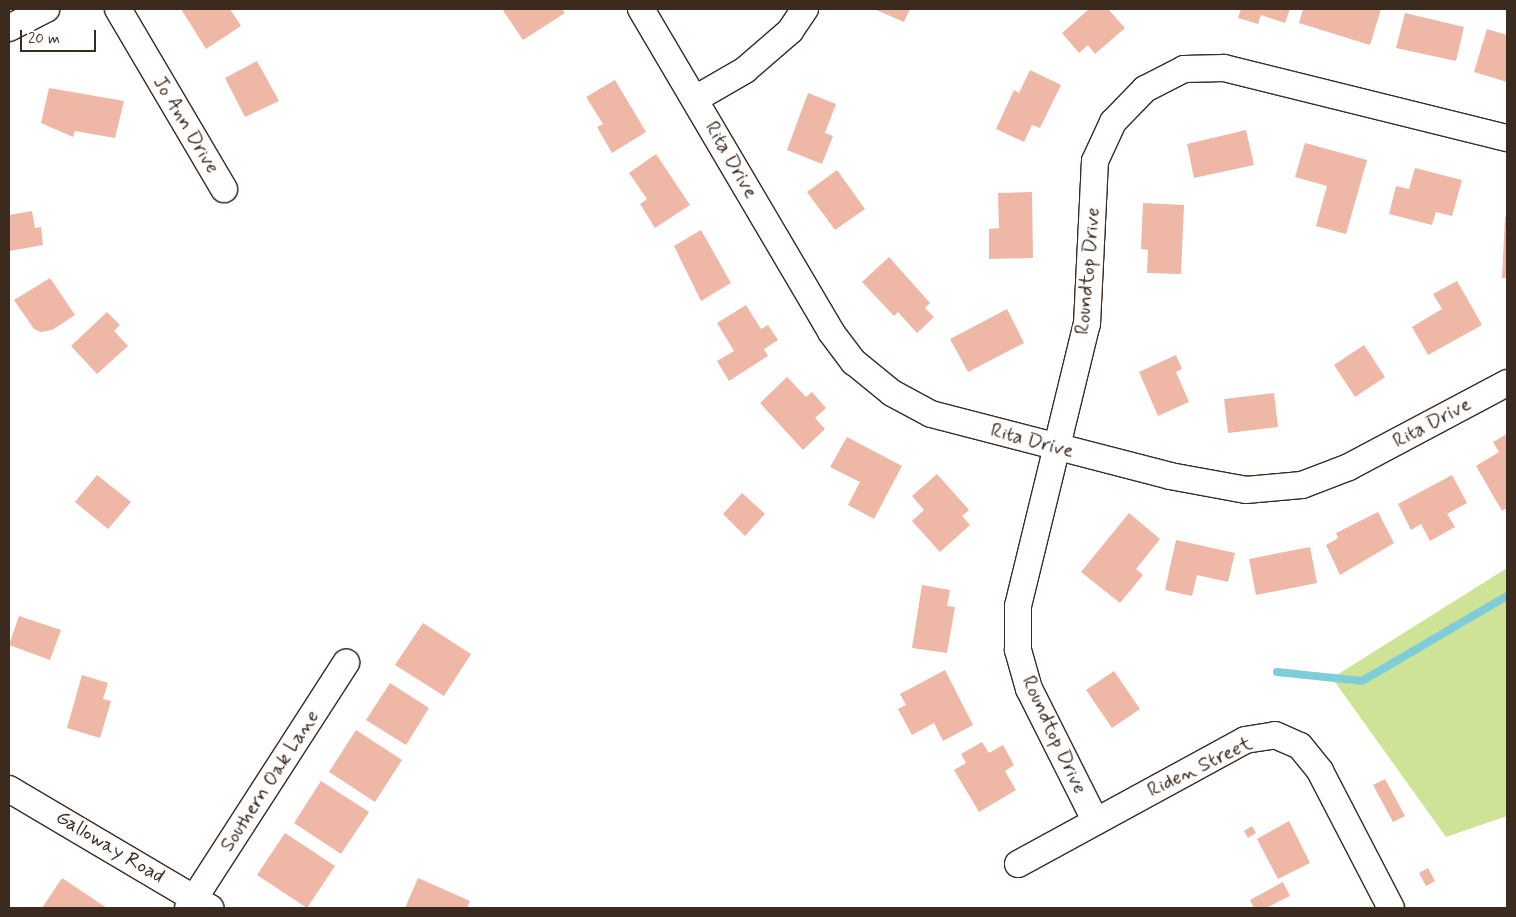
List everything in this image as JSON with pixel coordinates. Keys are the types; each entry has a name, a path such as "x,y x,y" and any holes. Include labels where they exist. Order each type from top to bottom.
{"street":[{"path":"9,28 46,9"},
{"name":"Jo Ann Drive","path":"118,9 224,189"},
{"name":"Rita Drive","path":"641,9 831,332 854,362 892,393 931,414 1058,448 1246,490 1302,485 1349,467 1507,383"},
{"name":"Rita Drive","path":"695,98 745,70 790,31 805,9"},
{"name":"Roundtop Drive","path":"1095,820 1029,689 1018,650 1018,606 1087,324 1095,161 1113,122 1145,89 1184,69 1224,68 1507,138"},
{"name":"Southern Oak Lane","path":"198,905 346,663"},
{"name":"Riden Street","path":"1018,864 1095,820 1245,740 1275,735 1300,746 1320,771 1391,908"},
{"name":"Galloway Road","path":"9,789 198,905"}],"green space":[{"path":"1507,568 1507,816 1446,837 1332,678"}],"building":[{"path":"181,9 230,9 241,26 206,49"},
{"path":"502,9 562,9 565,13 523,40"},
{"path":"874,9 910,9 904,22"},
{"path":"1089,9 1108,9 1125,28 1095,54 1088,45 1079,53 1062,33"},
{"path":"1241,9 1290,9 1285,23 1261,15 1258,24 1238,18"},
{"path":"1303,9 1381,9 1370,45 1299,23"},
{"path":"1405,13 1464,27 1456,61 1396,48"},
{"path":"1487,29 1507,35 1507,82 1474,72"},
{"path":"257,61 279,101 245,117 225,78"},
{"path":"1030,70 1061,85 1040,128 1032,125 1024,142 996,129 1014,90 1019,93"},
{"path":"615,80 646,132 612,153 597,127 603,124 586,97"},
{"path":"49,88 124,101 115,138 75,131 73,137 41,123"},
{"path":"808,93 836,104 825,133 833,136 822,164 787,150"},
{"path":"1246,130 1254,165 1194,178 1187,144"},
{"path":"1305,143 1367,160 1346,234 1316,226 1327,186 1295,177"},
{"path":"656,154 690,205 655,228 640,204 647,199 629,173"},
{"path":"1415,168 1462,180 1452,216 1436,212 1432,225 1389,214 1396,186 1409,189"},
{"path":"837,170 865,209 835,230 807,192"},
{"path":"1032,192 1033,258 989,259 989,229 999,228 998,193"},
{"path":"1143,203 1184,205 1181,274 1147,273 1148,250 1141,249"},
{"path":"32,211 35,228 41,227 43,245 9,251 9,215"},
{"path":"1505,217 1507,217 1507,278 1502,278"},
{"path":"701,230 731,283 701,301 674,246"},
{"path":"889,257 930,303 925,308 934,317 917,333 898,312 894,316 862,282"},
{"path":"50,278 75,315 52,330 41,332 34,329 14,300"},
{"path":"1457,281 1482,325 1428,355 1412,327 1442,309 1433,294"},
{"path":"746,305 761,329 768,325 778,340 764,349 768,356 729,381 717,361 734,351 717,323"},
{"path":"1007,309 1024,343 968,372 950,339"},
{"path":"107,312 120,325 114,331 128,346 97,374 71,346"},
{"path":"1364,345 1385,377 1355,397 1334,365"},
{"path":"1176,355 1182,369 1176,372 1189,402 1158,416 1139,372"},
{"path":"787,377 806,397 812,392 826,408 815,418 825,429 803,450 760,403"},
{"path":"1274,393 1278,427 1228,433 1224,399"},
{"path":"1507,434 1507,508 1502,511 1476,466 1499,452 1493,442"},
{"path":"847,437 902,466 874,519 848,505 860,482 830,467"},
{"path":"937,474 969,510 962,516 970,525 940,552 912,521 924,510 912,496"},
{"path":"97,475 131,502 108,529 75,502"},
{"path":"1452,475 1467,503 1447,514 1455,527 1430,541 1421,524 1411,530 1398,504"},
{"path":"742,493 765,514 745,536 723,514"},
{"path":"1378,512 1394,543 1340,575 1326,545 1338,538 1336,533"},
{"path":"1129,513 1160,539 1136,569 1143,575 1120,603 1081,572"},
{"path":"1176,540 1235,553 1228,582 1197,575 1192,596 1165,590"},
{"path":"1310,547 1317,583 1256,595 1249,559"},
{"path":"922,585 950,590 947,606 955,607 947,653 912,648"},
{"path":"19,616 61,630 50,660 9,645"},
{"path":"423,623 471,654 444,696 395,665"},
{"path":"945,670 973,725 943,741 934,723 912,735 898,709 906,705 900,694"},
{"path":"1114,671 1140,709 1112,728 1086,690"},
{"path":"82,675 108,683 103,699 111,701 100,738 67,728"},
{"path":"390,683 429,708 406,745 366,720"},
{"path":"356,730 402,760 375,802 329,772"},
{"path":"982,742 989,753 1003,745 1014,765 1005,771 1016,790 979,812 954,770 966,763 961,754"},
{"path":"1385,779 1405,816 1393,822 1373,785"},
{"path":"321,781 369,812 341,854 294,823"},
{"path":"1289,821 1310,863 1278,879 1257,839"},
{"path":"1252,826 1256,833 1248,838 1244,831"},
{"path":"285,833 335,866 307,908 257,875"},
{"path":"1428,868 1435,881 1426,886 1419,873"},
{"path":"62,878 107,908 42,908"},
{"path":"418,878 470,901 467,908 405,908"},
{"path":"1283,882 1290,896 1266,908 1254,908 1250,900"}],"waterway":[{"path":"1277,672 1362,681 1507,596"}]}
